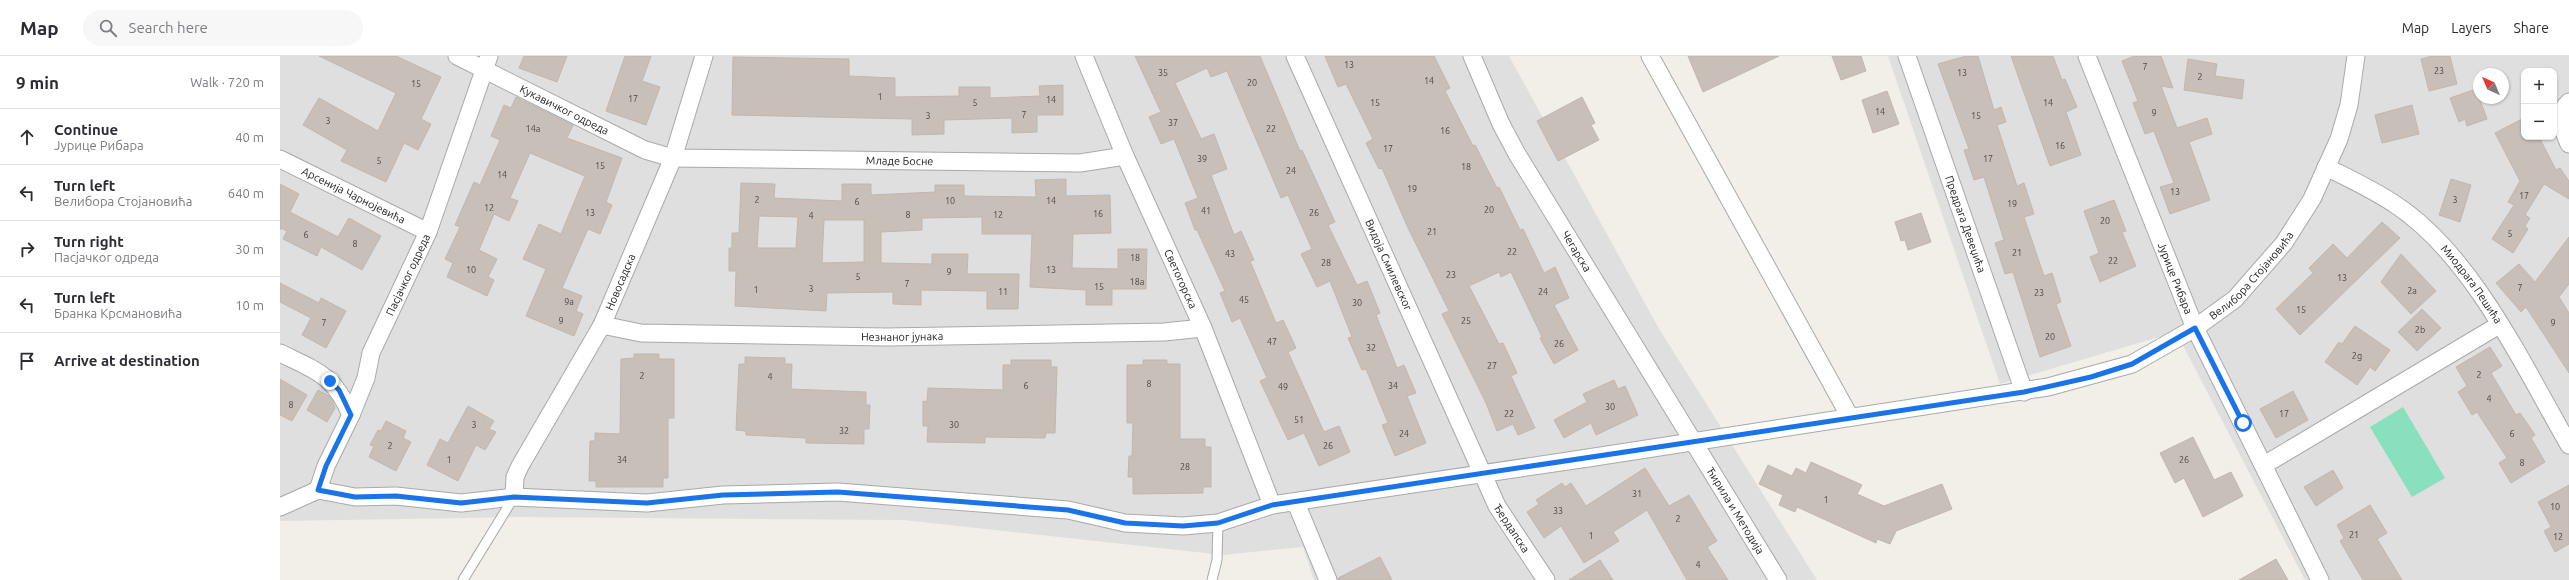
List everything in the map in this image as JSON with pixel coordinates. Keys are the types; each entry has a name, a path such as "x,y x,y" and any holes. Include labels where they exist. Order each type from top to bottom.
{"street":[{"name":"Кукавичког одреда","path":"458,56 487,63 645,150 673,158"},
{"name":"Новосадска","path":"514,497 515,478 520,466 602,324 673,158 704,56"},
{"name":"Светогорска","path":"1084,56 1125,156 1203,328 1272,505"},
{"name":"Видоја Смилевског","path":"1295,56 1483,474"},
{"name":"Чегарска","path":"1472,56 1508,139 1553,216 1694,441"},
{"path":"1650,56 1850,417"},
{"name":"Предрага Девеџића","path":"1907,56 2024,392"},
{"name":"Јурице Рибара","path":"2087,56 2195,328 2320,580"},
{"name":"Велибора Стојановића","path":"318,490 355,497 396,496 461,503 514,497 647,503 723,495 838,492 1068,510 1125,523 1183,526 1218,523 1272,505 1296,503 1850,417 2024,392 2091,377 2132,364 2195,328 2235,299 2284,243 2312,199 2326,168 2349,105 2356,56"},
{"name":"Пасјачког одреда","path":"318,490 326,466 351,415 366,378 371,353 428,232 487,63"},
{"path":"2569,102 2561,115 2560,123 2569,144"},
{"name":"Младе Босне","path":"673,158 1080,163 1125,156"},
{"name":"Арсенија Чарнојевића","path":"280,159 428,232"},
{"name":"Миодрага Пешића","path":"2326,168 2397,205 2422,226 2466,273 2569,445"},
{"name":"Незнаног јунака","path":"602,324 641,333 887,337 1164,332 1203,328"},
{"path":"2264,465 2499,326"},
{"path":"280,353 317,371 330,381 339,390 351,415"},
{"name":"Ћирила и Методија","path":"1694,441 1778,580"},
{"name":"Ђердапска","path":"1483,474 1497,506 1546,580"},
{"path":"280,507 318,490"},
{"path":"1296,503 1328,580"}],"lane":[{"path":"463,580 514,497"},
{"path":"1212,580 1217,560 1218,523"}],"shaded area":[{"path":"280,56 1509,56 1658,327 1817,580 1314,580 1303,547 1223,555 903,520 518,517 280,521"},
{"path":"1888,56 2569,56 2569,580 2305,580 2176,332 2000,384"}],"green space":[{"path":"2403,407 2445,478 2412,497 2370,427"}],"building":[{"path":"319,56 396,56 441,77 421,119 431,124 418,150 404,143 386,182 341,161 347,150 303,125 319,98 378,131 396,93"},
{"path":"524,56 567,56 557,82 519,68"},
{"path":"625,56 651,56 642,81 660,87 646,125 606,111"},
{"path":"1135,56 1260,56 1300,151 1302,150 1335,222 1328,225 1357,285 1367,281 1380,313 1376,315 1397,368 1404,365 1416,393 1407,396 1426,443 1395,456 1382,425 1388,423 1366,369 1362,370 1348,338 1352,337 1330,281 1317,287 1301,254 1312,249 1288,195 1281,198 1227,71 1211,77 1207,68 1175,83 1201,139 1214,134 1227,169 1211,175 1234,235 1241,231 1254,260 1250,261 1276,323 1283,320 1296,348 1288,352 1324,432 1339,426 1350,452 1319,466 1304,433 1288,440 1260,381 1267,378 1240,318 1232,322 1220,293 1225,291 1197,230 1195,230 1185,203 1198,198 1174,139 1161,144 1149,117 1161,112"},
{"path":"1325,56 1434,56 1450,88 1445,91 1473,146 1475,145 1497,188 1499,187 1520,230 1523,229 1544,273 1555,267 1569,298 1554,305 1578,350 1554,364 1540,338 1542,337 1511,272 1501,277 1499,272 1469,286 1499,344 1503,343 1517,373 1511,376 1535,428 1518,435 1513,424 1497,431 1486,403 1442,314 1449,311 1408,228 1382,168 1379,169 1366,143 1373,139 1346,84 1338,87"},
{"path":"1688,56 1779,56 1703,92"},
{"path":"1832,56 1861,56 1866,71 1841,80"},
{"path":"1966,56 1978,56 1994,110 2001,107 2006,122 1997,125 2017,186 2024,183 2034,214 2024,217 2044,276 2052,273 2061,302 2056,304 2071,346 2040,357 2013,272 2005,274 1995,243 2004,240 1984,177 1974,180 1964,150 1969,149 1938,64"},
{"path":"2011,56 2053,56 2062,80 2065,79 2077,107 2066,112 2081,155 2050,166"},
{"path":"2134,56 2161,56 2173,88 2161,86 2177,128 2207,118 2212,134 2189,142 2210,200 2170,214 2160,187 2174,183 2154,131 2145,134 2133,103 2138,101 2122,61"},
{"path":"2432,56 2450,56 2457,84 2429,91 2421,59"},
{"path":"733,57 849,59 849,76 895,78 895,97 959,96 959,87 990,87 990,98 1040,96 1039,86 1063,85 1063,115 1037,115 1037,132 1012,133 1012,118 944,120 944,134 912,135 912,119 732,115"},
{"path":"2188,59 2217,64 2215,76 2244,80 2242,99 2184,90"},
{"path":"2473,90 2473,104 2482,104 2487,119 2467,126 2465,119 2459,122 2450,98"},
{"path":"1887,91 1899,124 1873,133 1862,100"},
{"path":"516,97 573,125 567,138 622,158 606,202 612,205 600,234 588,229 562,288 582,296 576,311 583,314 574,336 526,316 546,269 523,259 539,224 561,234 585,176 530,153 510,198 518,201 509,221 494,214 479,250 497,259 488,277 494,280 487,296 447,277 453,263 445,259 460,227 455,225 474,182 480,185 500,140 491,136 504,105 511,108"},
{"path":"1582,97 1595,123 1591,125 1599,140 1558,161 1537,121"},
{"path":"2412,105 2419,134 2382,143 2375,115"},
{"path":"2521,120 2521,140 2541,140 2556,170 2560,168 2569,181 2569,199 2544,184 2525,215 2530,218 2525,226 2528,229 2513,253 2492,239 2514,205 2508,202 2520,181 2495,133"},
{"path":"1066,179 1066,196 1110,195 1111,233 1073,234 1072,268 1118,269 1118,249 1147,249 1146,289 1112,289 1112,305 1086,305 1086,290 1030,287 1032,234 982,234 982,217 922,218 922,230 881,232 881,263 932,264 932,254 968,254 967,274 1019,274 1018,309 987,309 987,291 921,290 921,305 893,304 893,292 827,293 826,311 735,306 736,271 729,271 729,248 732,248 732,233 739,233 741,183 775,184 774,198 842,201 842,184 871,184 871,195 935,192 935,185 964,185 964,196 1036,197 1035,180","holes":["759,216 798,217 796,248 757,248","824,220 864,220 864,262 822,263"]},
{"path":"2451,179 2471,185 2460,222 2439,215"},
{"path":"280,184 299,194 290,212 338,237 349,218 381,236 362,270 321,247 317,256 283,239 287,231 281,228 280,230"},
{"path":"2114,200 2126,231 2122,232 2136,266 2100,282 2090,257 2099,253 2084,211"},
{"path":"1921,213 1931,242 1908,250 1905,240 1901,241 1895,222"},
{"path":"2382,222 2400,238 2300,335 2276,309 2313,273 2309,268 2333,244 2347,258"},
{"path":"2569,237 2569,284 2559,297 2569,313 2569,373 2526,307 2521,312 2496,283 2519,264 2535,282"},
{"path":"2401,254 2436,291 2411,314 2381,282"},
{"path":"280,283 319,303 321,298 346,311 326,348 302,335 311,318 280,302"},
{"path":"2422,309 2441,328 2417,351 2398,332"},
{"path":"2355,326 2390,350 2375,371 2370,367 2357,385 2325,362 2339,342 2342,344"},
{"path":"2490,347 2502,366 2491,373 2516,415 2520,413 2535,435 2531,438 2545,462 2511,483 2499,463 2507,458 2477,412 2472,415 2458,392 2467,386 2456,367"},
{"path":"634,354 659,354 659,359 674,359 674,418 668,418 668,478 663,478 663,487 596,487 596,481 589,481 590,441 595,441 595,433 620,434 621,359 634,358"},
{"path":"745,357 785,358 785,364 792,364 791,389 866,392 866,405 870,405 869,429 864,429 864,444 806,443 806,438 746,435 746,431 736,430 739,364 745,364"},
{"path":"1011,360 1051,360 1051,367 1057,367 1055,433 1046,433 1045,438 985,437 985,443 927,442 928,426 923,426 923,401 927,402 928,388 1003,390 1003,365 1011,365"},
{"path":"1143,360 1167,360 1167,364 1180,364 1180,439 1205,439 1205,447 1211,447 1211,487 1203,487 1203,493 1133,494 1133,477 1128,477 1129,456 1132,456 1133,423 1127,423 1127,365 1143,365"},
{"path":"280,379 307,395 292,421 280,415"},
{"path":"1614,380 1618,389 1625,386 1638,415 1596,435 1591,423 1564,438 1554,420 1587,402 1583,394"},
{"path":"318,390 329,396 335,408 327,422 307,410"},
{"path":"2293,391 2308,420 2276,438 2260,409"},
{"path":"468,406 494,421 489,429 496,432 485,450 476,445 458,481 427,465 440,439 448,443"},
{"path":"386,421 406,431 403,438 411,442 396,471 369,457 374,446 370,445 378,430 381,431"},
{"path":"2193,437 2214,480 2231,472 2243,496 2203,517 2184,478 2175,483 2160,453"},
{"path":"1811,462 1862,485 1857,494 1884,506 1942,484 1952,509 1896,531 1890,544 1877,539 1876,543 1797,507 1795,512 1779,505 1783,495 1759,484 1768,465 1792,476 1796,468 1806,473"},
{"path":"1645,468 1669,506 1689,495 1717,541 1707,547 1728,580 1687,580 1647,510 1613,532 1619,541 1584,563 1561,526 1544,538 1527,512 1539,504 1536,500 1562,483 1565,487 1571,483 1586,506"},
{"path":"2333,470 2343,488 2316,506 2304,487"},
{"path":"2569,485 2569,544 2555,552 2544,531 2551,527 2538,502"},
{"path":"2370,505 2387,533 2377,539 2402,580 2363,580 2340,541 2344,538 2337,525"},
{"path":"1380,557 1392,580 1338,580 1338,578"},
{"path":"2276,559 2288,580 2239,580"},
{"path":"1600,560 1613,580 1569,580"}],"route":[{"path":"330,381 339,390 351,415 326,466 318,490 355,497 375,498 396,496 461,503 514,497 647,503 687,497 763,493 838,492 1068,510 1125,523 1183,526 1218,523 1272,505 1296,503 1556,462 2024,392 2091,377 2132,364 2195,328 2206,353 2243,423"}]}
